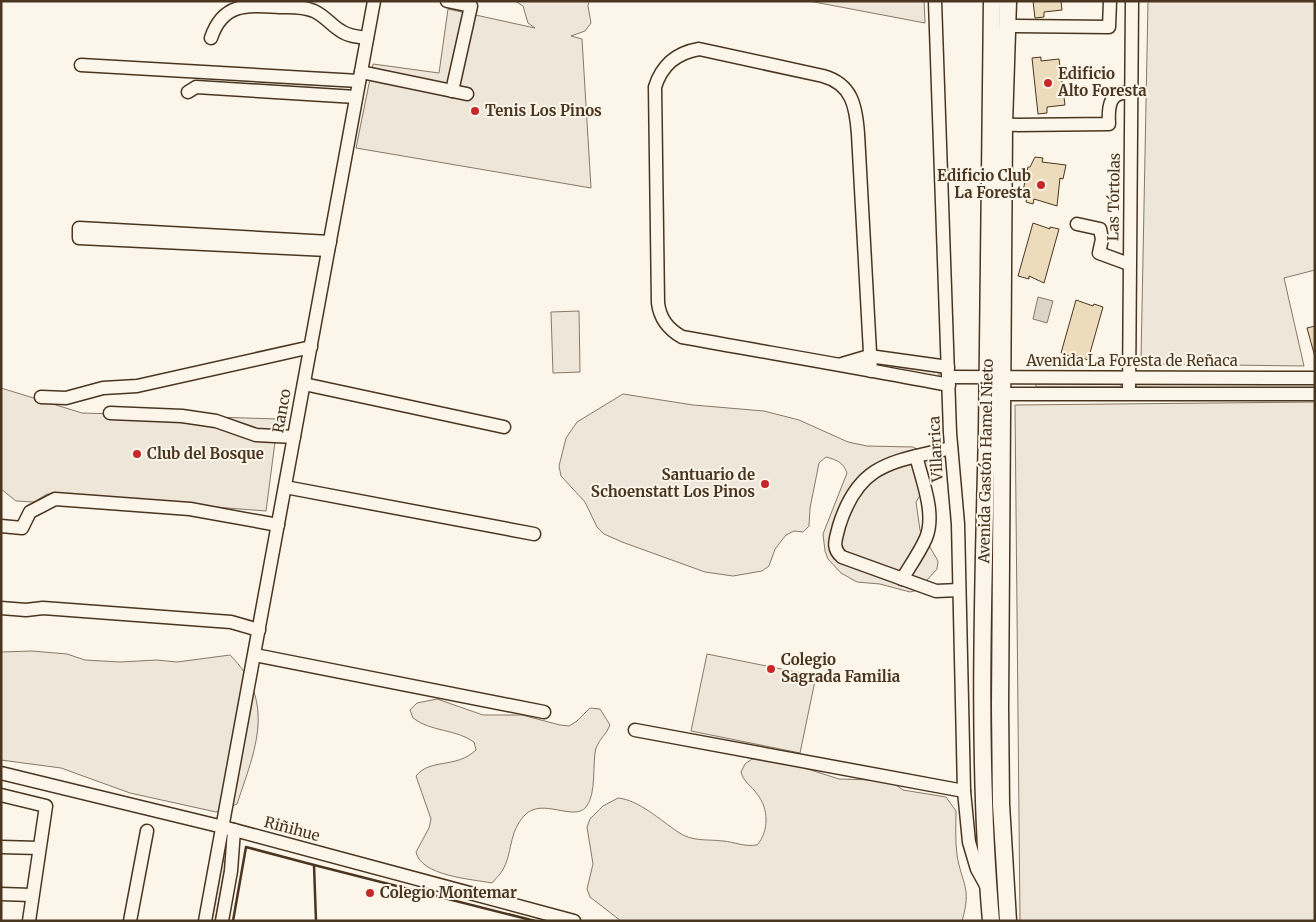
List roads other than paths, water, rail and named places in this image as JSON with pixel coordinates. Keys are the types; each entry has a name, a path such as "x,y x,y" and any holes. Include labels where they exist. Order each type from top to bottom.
{"main road":[{"name":"Avenida Gastón Hamel Nieto","path":"992,1 988,180 996,377 1004,394 1001,804 1008,921"},
{"name":"Avenida Gastón Hamel Nieto","path":"991,921 984,741 987,394 996,377 1008,1"}],"street":[{"name":"Ranco","path":"229,829 259,630 374,1"},
{"path":"446,1 471,6 452,91"},
{"name":"Villarrica","path":"935,1 951,448 958,524 964,792 969,842 977,869 989,891"},
{"path":"1007,26 1109,26 1110,1"},
{"name":"Las Tórtolas","path":"1129,393 1132,1"},
{"path":"212,38 223,17 235,9 249,5 294,7 310,10 326,18 342,32 367,38"},
{"path":"871,371 857,118 850,93 838,82 822,76 699,49 679,55 662,70 655,87 658,303 663,320 682,337 871,371 949,377"},
{"path":"81,65 360,77 467,94"},
{"path":"188,92 196,86 356,97"},
{"path":"1004,125 1109,124 1108,105 1112,98 1121,93 1132,94"},
{"path":"1077,224 1100,229 1102,239 1099,253 1129,264"},
{"path":"79,228 329,246 79,238 79,228"},
{"path":"41,397 66,398 103,388 137,386 310,347"},
{"path":"837,365 869,356 949,377"},
{"name":"Avenida La Foresta de Reñaca","path":"949,377 1315,378"},
{"path":"304,384 504,427"},
{"path":"987,394 1315,394"},
{"path":"110,414 182,416 216,421 256,435 294,437"},
{"path":"951,448 888,463 859,484 846,504 834,543 837,552 842,558 936,591 959,590"},
{"path":"902,579 926,537 929,526 929,511 916,456"},
{"path":"285,487 534,534"},
{"path":"1,526 22,528 30,512 55,499 190,510 278,525"},
{"path":"1,608 26,610 43,608 231,622 259,630"},
{"path":"255,655 544,712"},
{"path":"635,730 964,792"},
{"name":"Riñihue","path":"1,773 229,829 574,921"},
{"path":"1,795 46,806 31,895 29,921"},
{"path":"205,921 213,867 229,829"},
{"path":"222,921 232,871 229,829"},
{"path":"130,921 147,831"},
{"path":"1,847 39,848"},
{"path":"1,894 31,895"}],"place":[{"name":"Edificio Alto Foresta","path":"1048,83"},
{"name":"Tenis Los Pinos","path":"475,111"},
{"name":"Edificio Club La Foresta","path":"1041,185"},
{"name":"Club del Bosque","path":"137,454"},
{"name":"Santuario de Schoenstatt Los Pinos","path":"765,484"},
{"name":"Colegio Sagrada Familia","path":"771,669"},
{"name":"Colegio Montemar","path":"370,893"}]}
